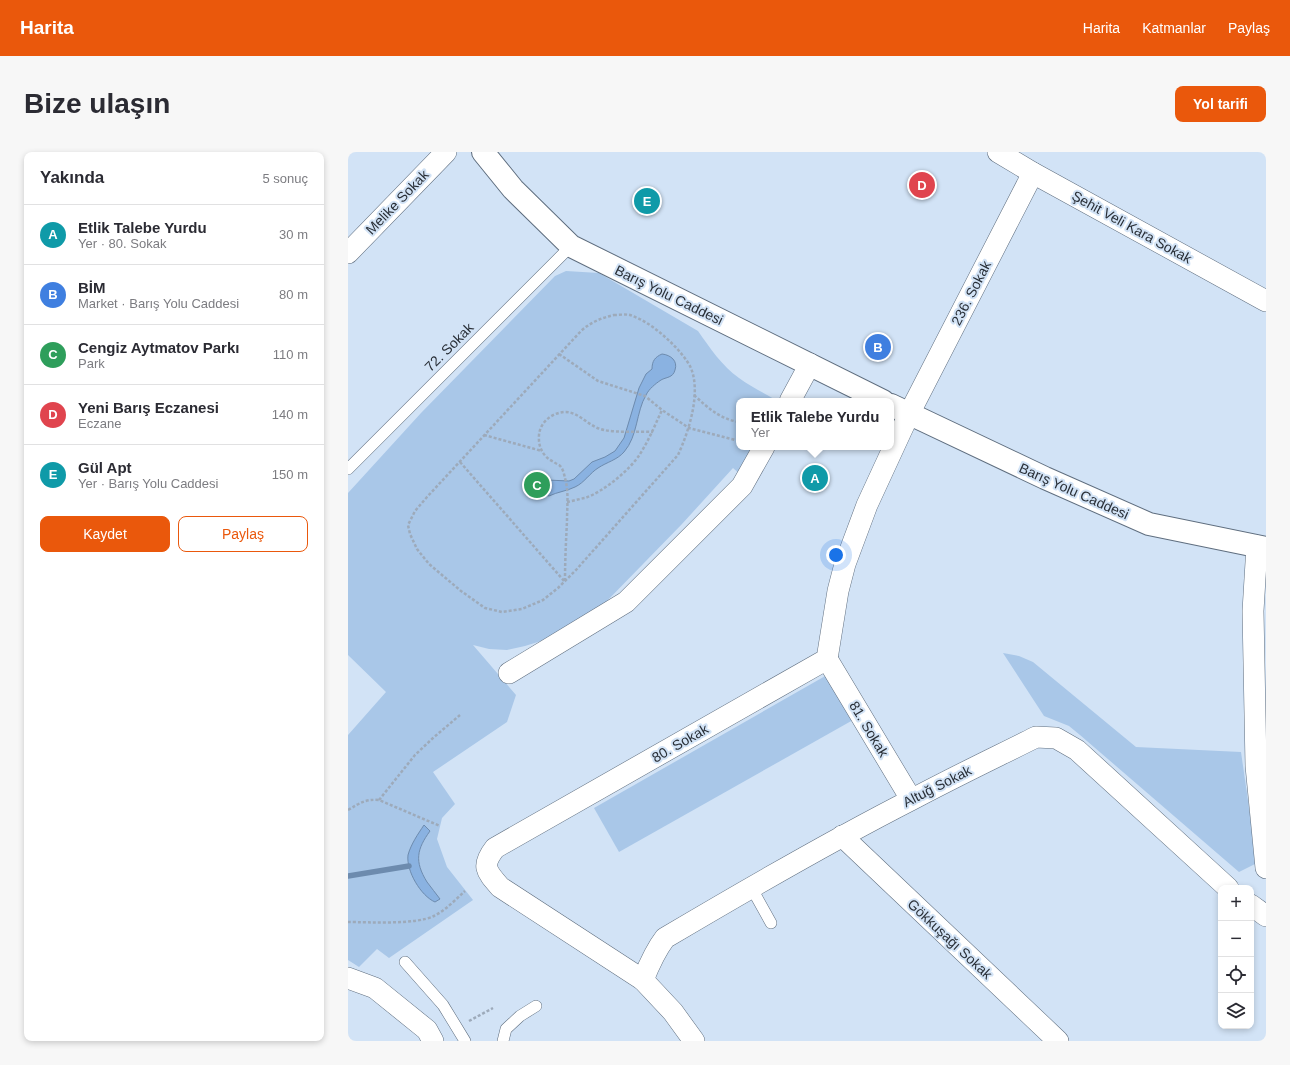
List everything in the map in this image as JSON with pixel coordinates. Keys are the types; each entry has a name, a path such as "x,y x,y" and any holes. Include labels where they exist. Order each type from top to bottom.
{"street":[{"name":"Melike Sokak","path":"348,253 446,152"},
{"name":"Barış Yolu Caddesi","path":"483,152 513,189 571,246 877,398"},
{"name":"Şehit Veli Kara Sokak","path":"998,152 1033,173 1266,301"},
{"name":"236. Sokak","path":"900,410 1033,173"},
{"path":"792,398 810,364"},
{"name":"Barış Yolu Caddesi","path":"900,410 1149,524 1261,547"},
{"path":"894,427 900,410"},
{"path":"509,673 626,602 742,486 762,450"},
{"path":"828,659 838,591 845,564 886,450"},
{"path":"1261,547 1253,611 1256,766 1266,868"},
{"name":"81. Sokak","path":"828,659 911,799"},
{"name":"80. Sokak","path":"694,1041 673,1012 643,980 500,887 490,876 486,868 487,858 495,848 828,659"},
{"name":"Altuğ Sokak","path":"643,980 654,955 666,938 751,887 842,836 911,799 1036,737 1056,738 1077,750 1225,885"},
{"name":"Gökkuşağı Sokak","path":"842,836 1058,1041"},
{"path":"1254,907 1266,916"},
{"path":"348,978 375,988 427,1030 434,1041"}],"lane":[{"name":"72. Sokak","path":"348,469 571,246"},
{"path":"751,887 771,923"},
{"path":"405,962 443,1005 465,1041"},
{"path":"503,1041 506,1028 520,1016 536,1006"}],"path":[{"path":"614,315 628,315 642,320 659,332 677,348 690,366 694,379 694,395 689,428 678,455 565,582 543,600 522,609 502,612 484,608 429,564 417,548 410,534 408,525 415,511 589,323 600,318 614,315"},
{"path":"559,354 598,381 645,396 662,410 689,428 736,440"},
{"path":"694,395 713,412 736,422"},
{"path":"567,502 586,497 604,488 622,474 639,456 653,432 662,410"},
{"path":"565,582 568,490 561,466 547,458 542,451 539,443 540,430 548,418 555,414 564,412 573,413 596,428 605,430 653,432"},
{"path":"484,435 542,451"},
{"path":"460,462 565,582"},
{"path":"379,800 415,755 460,716"},
{"path":"348,810 369,800 379,800 440,826"},
{"path":"348,922 392,922 427,919 441,912 466,891"}],"shaded area":[{"path":"566,271 599,273 698,331 727,368 743,381 772,398 736,398 736,450 757,450 742,476 733,468 682,524 605,603 544,640 507,650 489,649 473,645 516,695 507,722 433,772 455,804 442,818 437,839 447,867 473,900 389,958 377,949 359,967 348,960 348,735 386,692 348,655 348,493 421,413 555,276"},
{"path":"662,354 671,357 675,361 676,367 674,373 671,376 661,380 647,393 640,409 632,439 629,446 621,455 598,468 581,483 572,488 549,496 529,493 524,490 524,484 529,479 540,483 547,480 569,481 574,479 592,462 615,451 624,438 639,388 646,374 652,369 654,360 657,356"},
{"path":"1003,653 1019,656 1033,662 1136,747 1241,752 1257,863 1239,872 1069,726 1044,716"},
{"path":"827,675 853,720 619,852 594,808"},
{"path":"424,825 430,831 420,850 420,868 427,882 440,899 435,902 420,889 409,868 408,861 408,855 411,847"}],"waterway":[{"path":"348,876 409,866"}],"place":[{"name":"Yeni Barış Eczanesi","path":"922,185"},
{"name":"Gül Apt","path":"647,201"},
{"name":"BİM","path":"878,347"},
{"name":"Etlik Talebe Yurdu","path":"815,478"},
{"name":"Cengiz Aytmatov Parkı","path":"537,485"}]}
